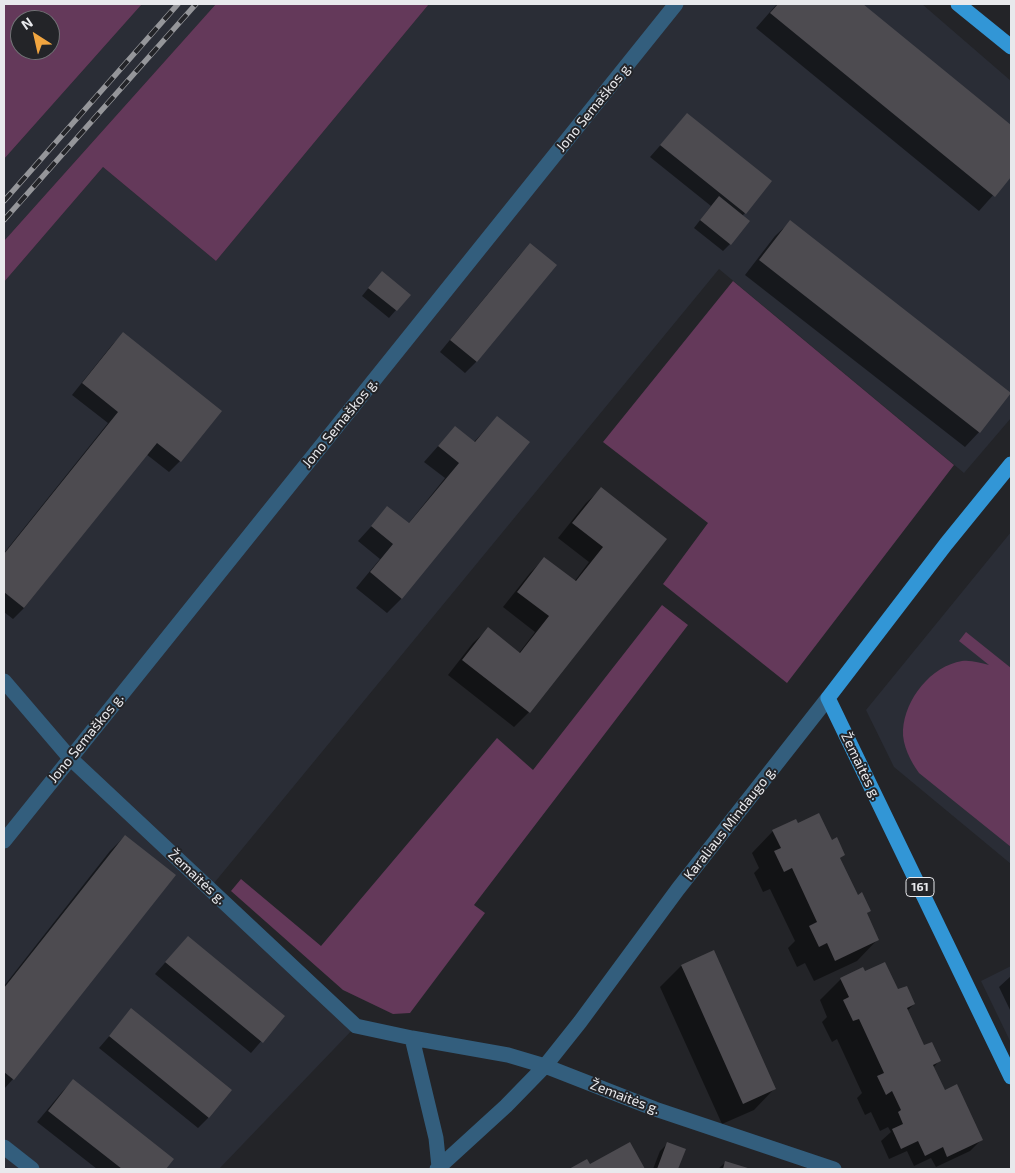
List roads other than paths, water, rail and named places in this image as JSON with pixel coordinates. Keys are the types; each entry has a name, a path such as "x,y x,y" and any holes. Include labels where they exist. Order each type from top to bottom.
{"main road":[{"path":"958,4 1011,47"},
{"name":"Karaliaus Mindaugo g.","path":"828,698 946,544 1011,464"},
{"name":"Žemaitės g.","path":"828,698 1011,1077"}],"street":[{"name":"Jono Semaškos g.","path":"4,842 676,4"},
{"name":"Žemaitės g.","path":"4,682 70,758 356,1026 508,1055 545,1066 655,1108 834,1169"},
{"name":"Karaliaus Mindaugo g.","path":"438,1168 506,1106 545,1066 580,1022 678,889 828,698"},
{"path":"412,1038 436,1138 438,1168"},
{"path":"4,1147 32,1169"}],"railway":[{"path":"4,201 178,4"},
{"path":"4,220 196,4"}]}
